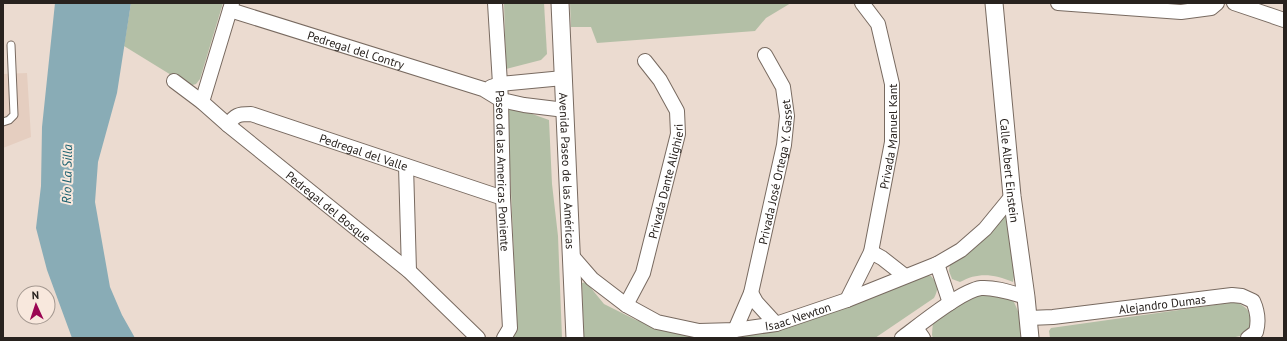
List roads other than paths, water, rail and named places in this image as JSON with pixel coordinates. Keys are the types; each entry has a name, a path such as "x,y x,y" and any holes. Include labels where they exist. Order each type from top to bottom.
{"street":[{"name":"Paseo de las Americas Poniente","path":"495,3 501,100 503,198 510,328 504,338"},
{"name":"Avenida Paseo de las Américas","path":"560,3 575,338"},
{"name":"Privada Manuel Kant","path":"847,300 871,252 892,142 892,84 878,24 862,3"},
{"name":"Calle Albert Einstein","path":"994,3 1012,196 1029,318 1030,338"},
{"path":"1058,3 1181,12 1211,8 1218,3"},
{"path":"1234,3 1284,20"},
{"path":"202,102 231,7"},
{"name":"Pedregal del Contry","path":"231,7 483,89 501,100 524,105 565,110"},
{"name":"Privada José Ortega Y. Gasset","path":"735,330 751,293 784,145 787,116 783,87 765,54"},
{"name":"Privada Dante Alighieri","path":"626,305 643,273 678,134 677,111 660,80 645,62"},
{"path":"483,89 500,84 563,78"},
{"name":"Pedregal del Bosque","path":"174,81 202,102 228,125 409,271 478,338"},
{"name":"Pedregal del Valle","path":"228,125 234,117 251,114 503,198"},
{"path":"406,166 409,271"},
{"name":"Isaac Newton","path":"572,256 592,279 626,305 657,322 699,331 735,330 776,324 847,300 937,264 961,250 985,229 1012,196"},
{"path":"871,252 882,258 905,276"},
{"path":"937,264 950,303"},
{"path":"902,338 919,333 950,303 978,288 989,288 1026,297"},
{"path":"751,293 756,302 776,324"},
{"name":"Alejandro Dumas","path":"1029,318 1053,318 1232,295 1242,296 1253,302 1257,312 1259,323 1256,332 1248,338"}],"lane":[{"path":"3,122 9,120 14,115 11,45"}],"water":[{"name":"Río La Silla","path":"55,3 131,3 117,93 98,162 95,202 110,287 122,315 135,338 72,338 56,294 56,285 53,285 47,270 36,228 41,186 42,127"}]}
